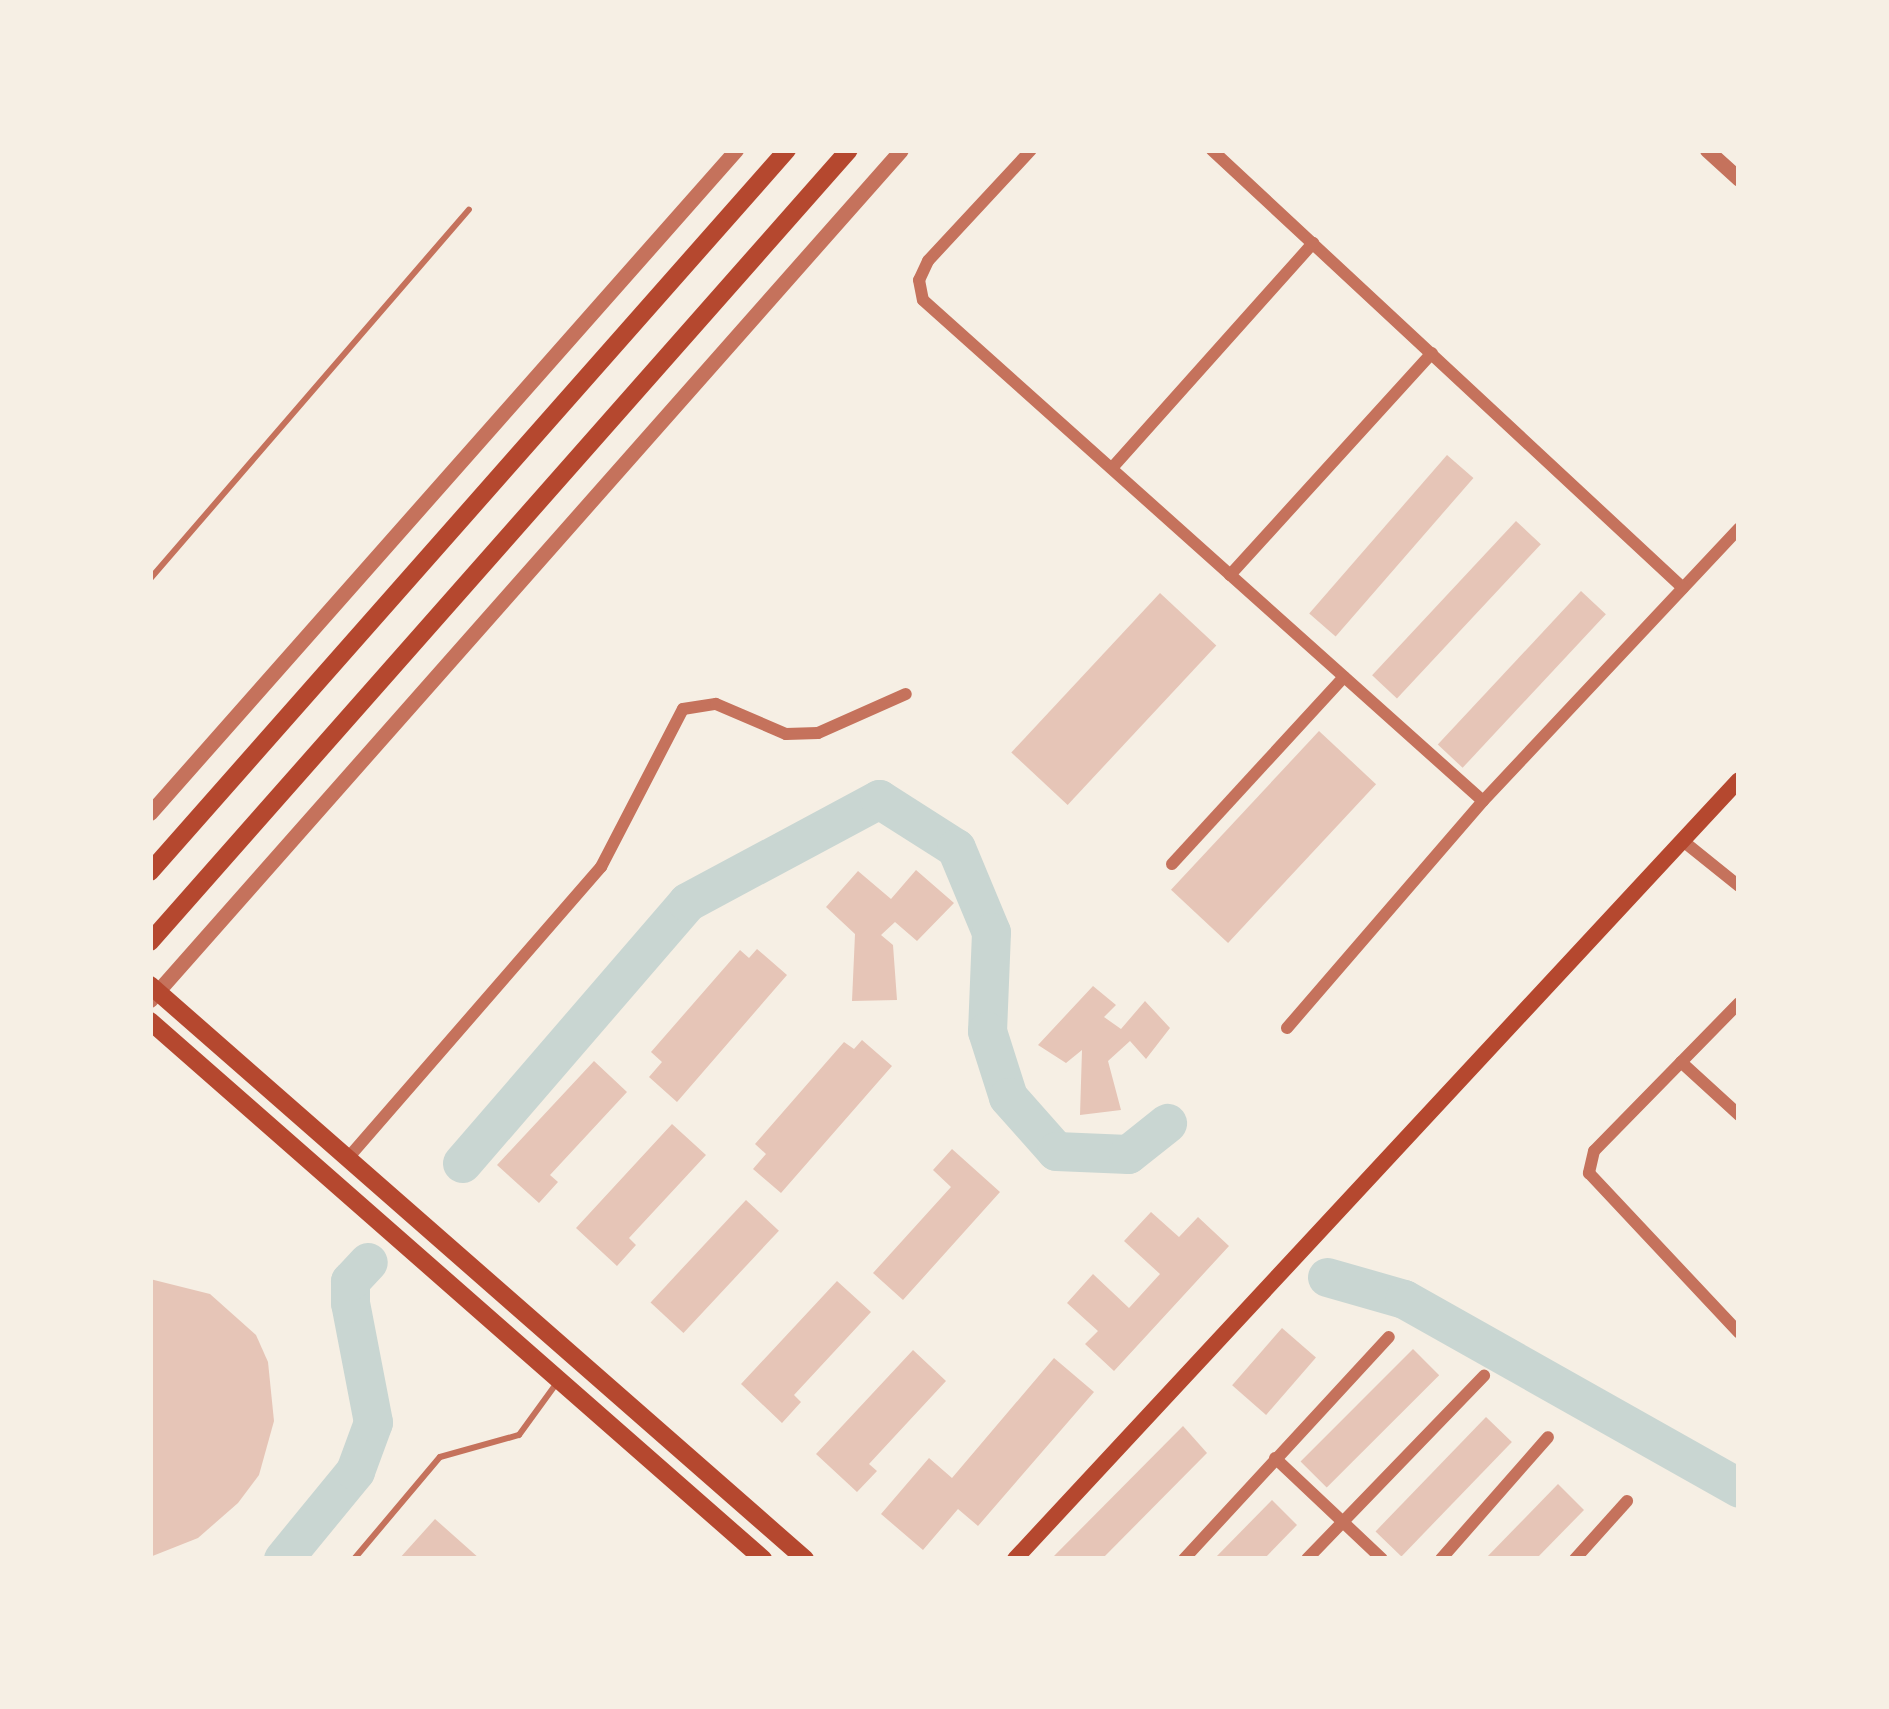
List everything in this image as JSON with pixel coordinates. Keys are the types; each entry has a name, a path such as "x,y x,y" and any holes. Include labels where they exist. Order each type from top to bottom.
{"main road":[{"path":"150,872 787,150"},
{"path":"150,942 850,150"},
{"path":"1015,1559 1739,780"},
{"path":"152,993 805,1559"},
{"path":"150,1022 763,1559"}],"street":[{"path":"150,813 736,150"},
{"path":"152,993 901,150"},
{"path":"1031,150 928,262 919,280 923,300 1483,801"},
{"path":"1212,150 1683,588"},
{"path":"1707,150 1739,179"},
{"path":"1112,467 1312,243"},
{"path":"1231,575 1432,353"},
{"path":"1287,1028 1483,801 1739,528"},
{"path":"1172,864 1344,677"},
{"path":"347,1158 601,867 683,709 716,704 786,734 818,733 906,694"},
{"path":"1683,841 1739,886"},
{"path":"1739,1003 1594,1150 1589,1173 1739,1334"},
{"path":"1682,1062 1739,1115"},
{"path":"1184,1559 1389,1337"},
{"path":"1307,1559 1484,1376"},
{"path":"1441,1559 1548,1437"},
{"path":"1274,1458 1382,1559"},
{"path":"1575,1559 1627,1501"}],"lane":[{"path":"150,579 469,210"},
{"path":"354,1559 440,1457 519,1435 558,1381"}],"building":[{"path":"1447,455 1473,478 1336,636 1309,613"},
{"path":"1516,521 1541,544 1397,699 1372,675"},
{"path":"1581,591 1606,614 1463,768 1438,745"},
{"path":"1160,593 1216,646 1068,805 1011,752"},
{"path":"1319,731 1376,784 1228,943 1171,890"},
{"path":"916,870 954,903 917,941 895,922 881,935 893,945 897,1000 852,1001 855,934 826,907 858,871 891,899"},
{"path":"757,949 787,975 677,1102 649,1077 662,1062 651,1052 740,950 749,958"},
{"path":"1093,986 1116,1005 1104,1017 1121,1029 1145,1001 1170,1028 1146,1059 1130,1041 1108,1061 1121,1110 1080,1115 1082,1050 1066,1063 1038,1045"},
{"path":"862,1040 892,1066 781,1193 753,1169 766,1154 755,1144 844,1042 854,1049"},
{"path":"594,1061 627,1092 550,1175 558,1182 539,1203 497,1165"},
{"path":"672,1124 706,1155 629,1238 636,1245 617,1266 576,1228"},
{"path":"952,1149 1000,1192 903,1300 873,1273 951,1187 933,1170"},
{"path":"746,1200 779,1231 683,1333 651,1302"},
{"path":"1151,1212 1179,1237 1198,1217 1229,1246 1114,1371 1085,1344 1098,1331 1067,1303 1093,1274 1129,1308 1160,1274 1124,1241"},
{"path":"150,1279 210,1294 256,1335 268,1362 274,1421 259,1475 238,1503 198,1538 150,1557"},
{"path":"837,1281 871,1312 794,1395 801,1402 782,1423 741,1384"},
{"path":"1282,1328 1316,1358 1266,1415 1232,1385"},
{"path":"1413,1349 1439,1375 1327,1488 1301,1461"},
{"path":"913,1350 946,1381 869,1464 877,1471 857,1492 816,1454"},
{"path":"1054,1358 1094,1392 978,1526 958,1509 923,1550 881,1514 929,1458 952,1478"},
{"path":"1486,1417 1512,1442 1401,1556 1376,1531"},
{"path":"1183,1426 1207,1453 1102,1559 1051,1559"},
{"path":"1558,1484 1584,1510 1536,1559 1485,1559"},
{"path":"1272,1500 1297,1525 1264,1559 1214,1559"},
{"path":"435,1519 480,1559 399,1559"}],"waterway":[{"path":"462,1163 687,902 879,799 956,848 991,932 987,1031 1008,1097 1056,1151 1128,1154 1167,1123"},
{"path":"283,1559 355,1471 373,1422 350,1303 350,1281 368,1262"},
{"path":"1327,1277 1404,1299 1739,1488"}]}
